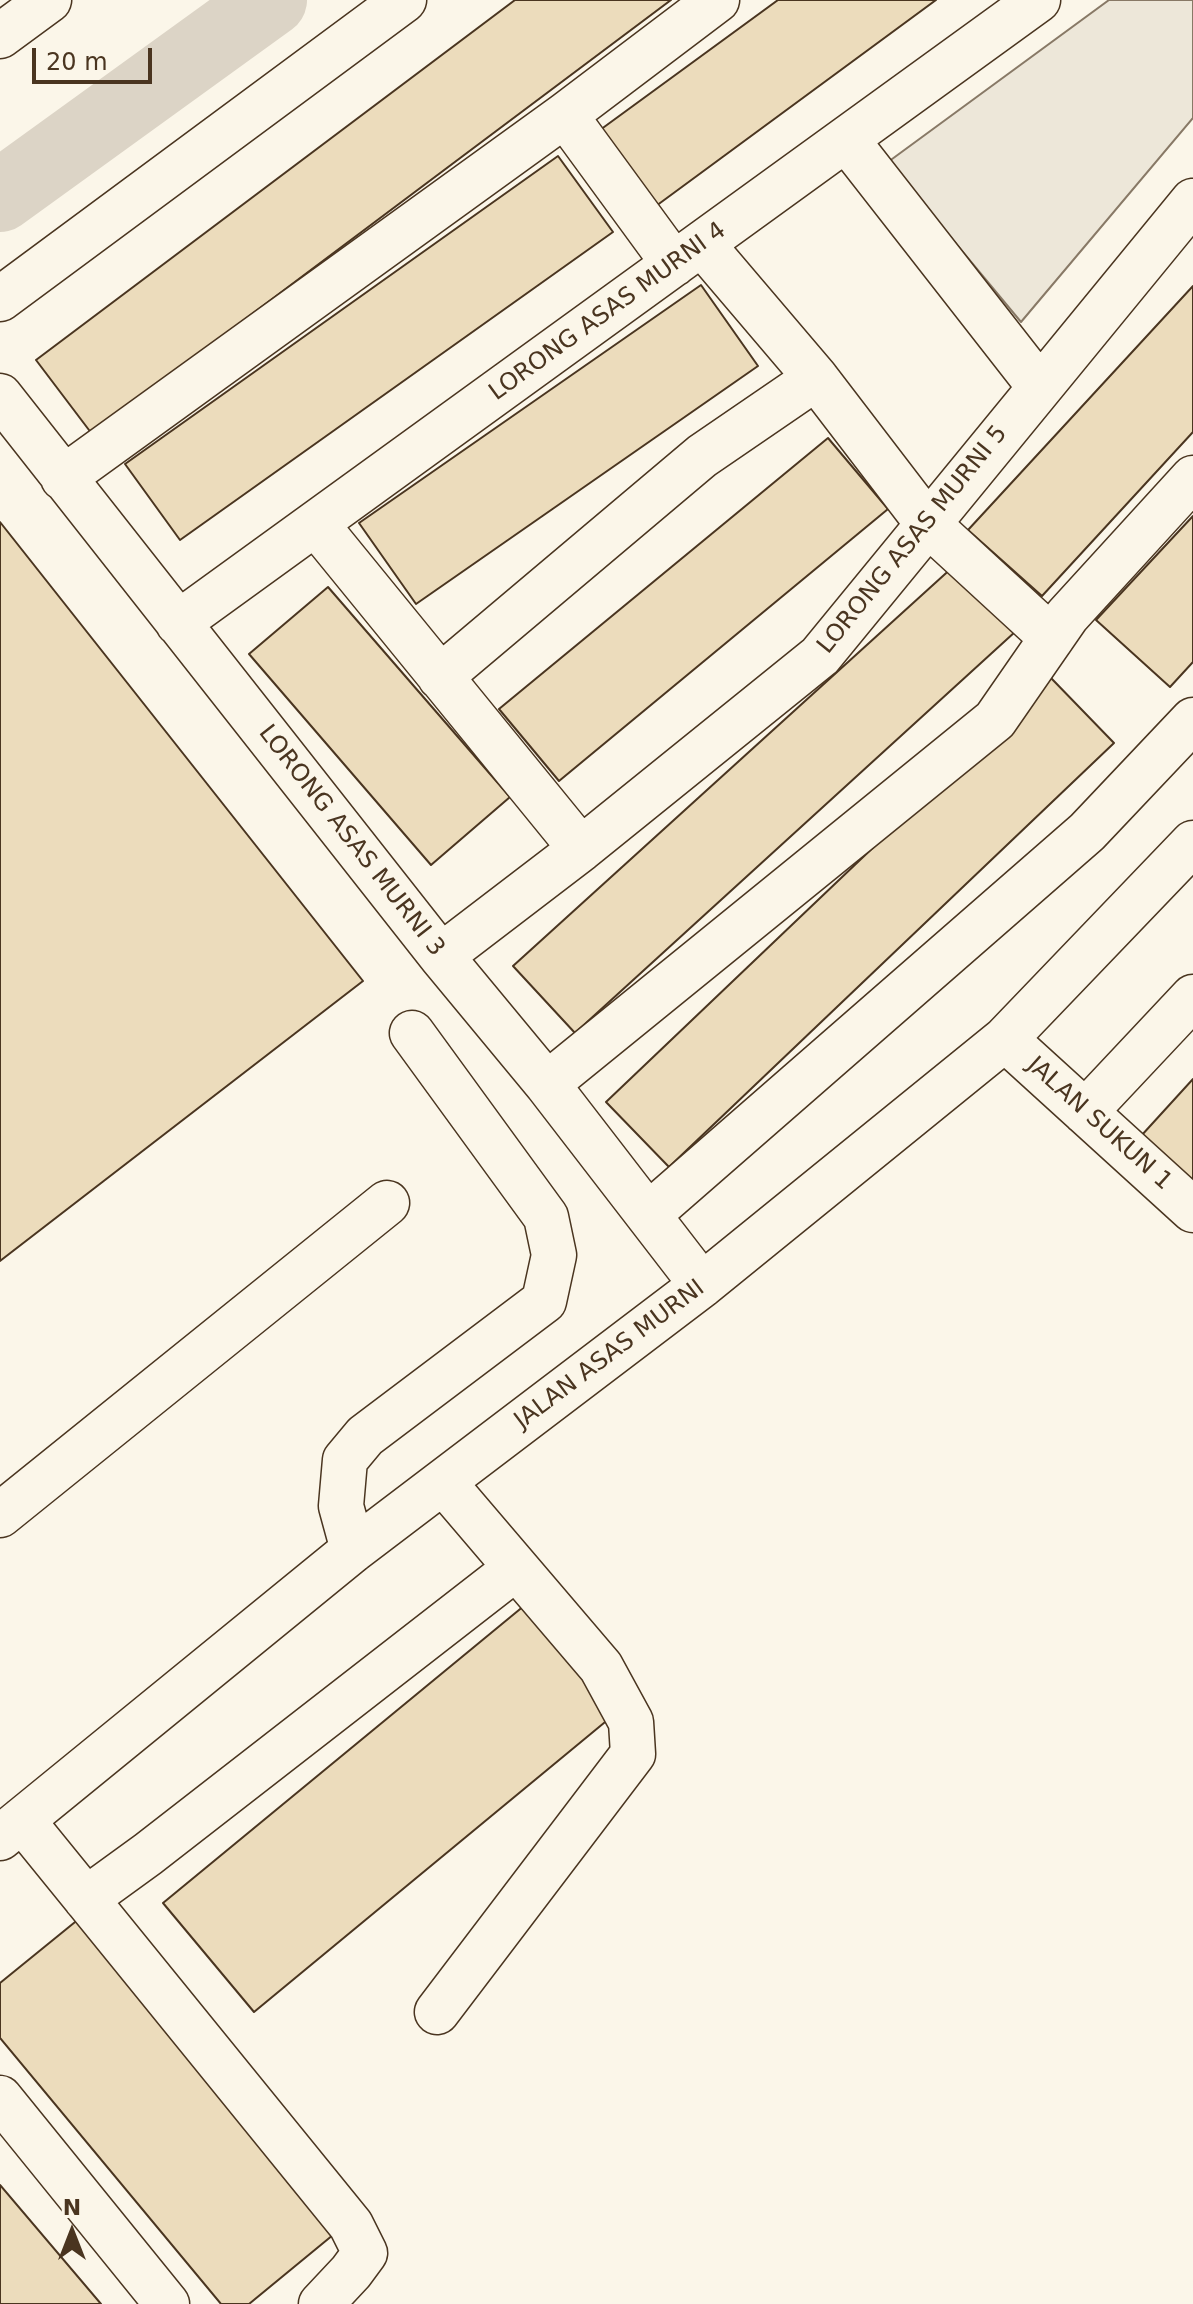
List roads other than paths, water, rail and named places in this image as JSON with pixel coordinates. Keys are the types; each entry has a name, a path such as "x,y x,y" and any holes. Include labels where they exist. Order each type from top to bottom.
{"street":[{"path":"0,36 49,0"},
{"path":"0,299 404,0"},
{"path":"63,478 565,115 717,0"},
{"name":"LORONG ASAS MURNI 4","path":"178,623 1038,0"},
{"path":"565,115 688,254 816,378 927,523 1052,638"},
{"path":"846,139 1039,386"},
{"name":"LORONG ASAS MURNI 5","path":"441,956 581,849 820,656 1193,201"},
{"path":"440,677 702,456 816,378"},
{"name":"LORONG ASAS MURNI 3","path":"0,396 441,956 547,1084 702,1285"},
{"path":"547,1084 995,720 1067,616 1193,478"},
{"path":"316,524 581,849"},
{"path":"648,1215 1087,832 1193,720"},
{"name":"JALAN ASAS MURNI","path":"11,1829 353,1550 702,1285 1005,1039 1193,843"},
{"path":"1085,1112 1193,997"},
{"path":"353,1550 341,1506 345,1460 365,1436 544,1301 554,1255 546,1217 412,1033"},
{"name":"JALAN SUKUN 1","path":"1005,1039 1193,1210"},
{"path":"0,1515 387,1203"},
{"path":"437,2012 633,1754 631,1722 601,1667 444,1483"},
{"path":"86,1899 516,1568"},
{"path":"11,1829 86,1899 351,2225 365,2253 321,2304"},
{"path":"0,2098 167,2304"}],"waterway":[{"path":"0,196 271,0"}]}
